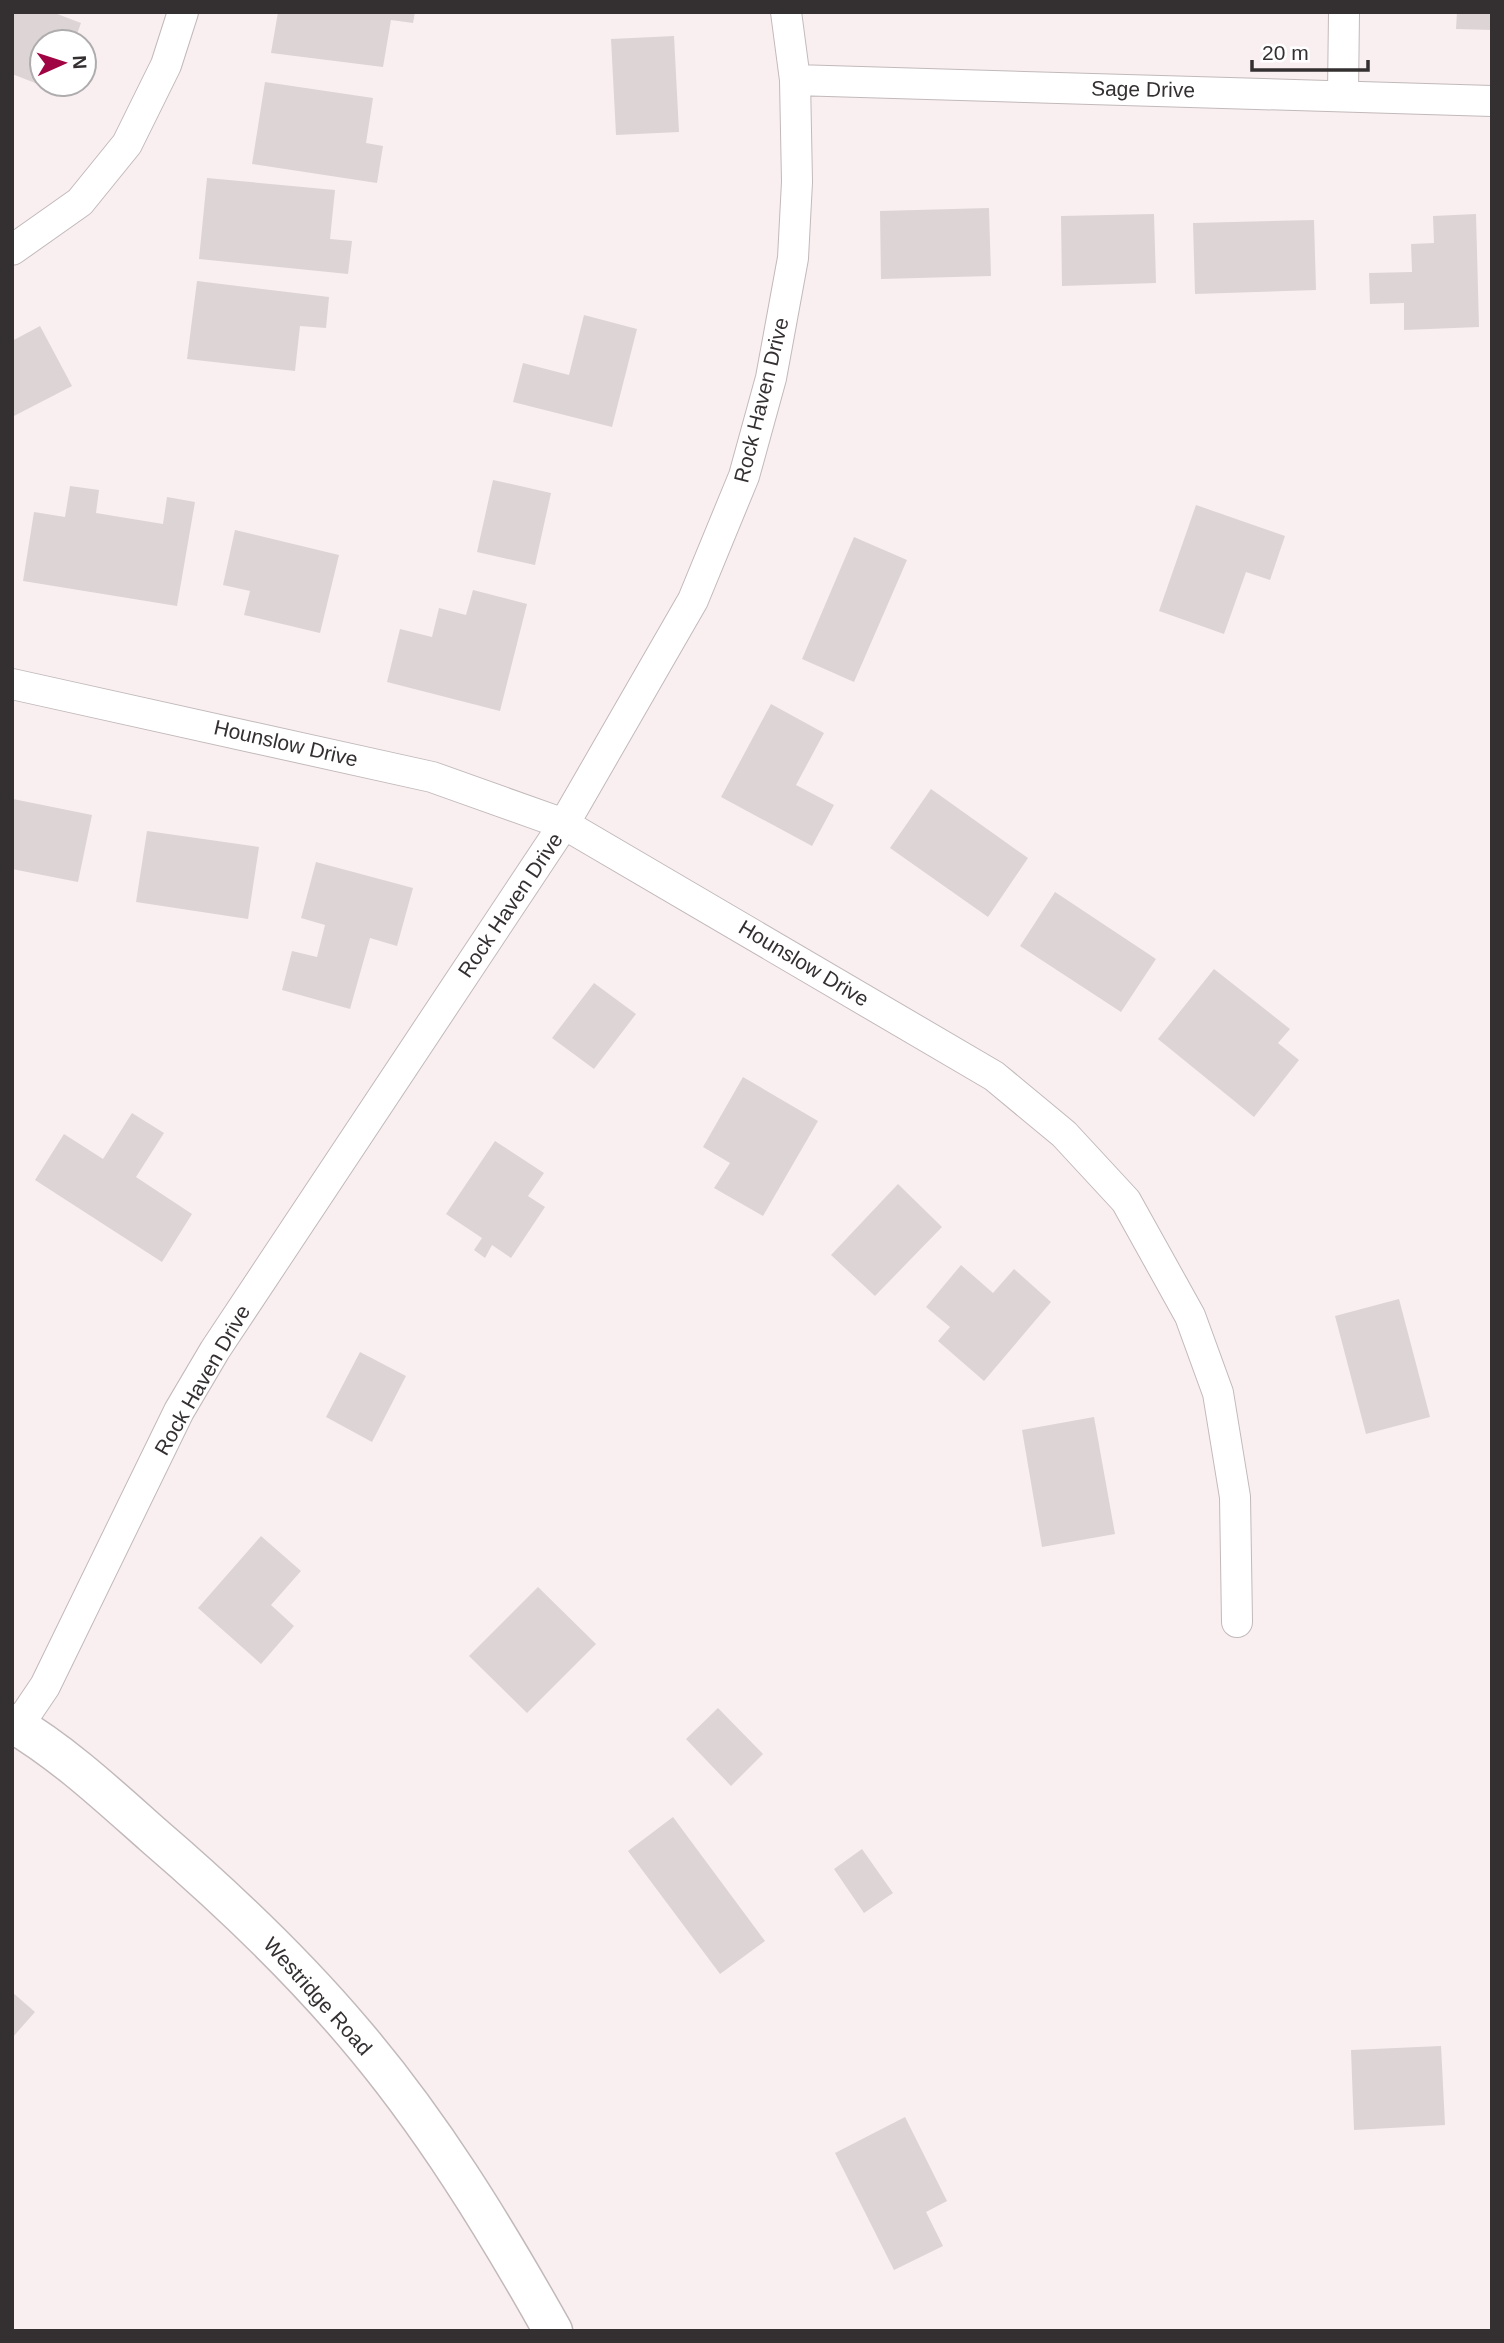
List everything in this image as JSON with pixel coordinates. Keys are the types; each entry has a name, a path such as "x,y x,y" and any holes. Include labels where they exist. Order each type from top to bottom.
{"main road":[{"name":"Westridge Road","path":"15,1725 104,1792 205,1880 294,1965 354,2033 445,2152 507,2249 553,2331"}],"street":[{"path":"12,250 80,202 127,144 166,65 183,12"},
{"name":"Rock Haven Drive","path":"15,1725 45,1686 179,1411 215,1350 564,824 693,600 744,476 771,378 793,258 797,182 795,80 786,12"},
{"path":"1343,94 1344,12"},
{"name":"Sage Drive","path":"795,80 1343,94 1492,101"},
{"name":"Hounslow Drive","path":"12,684 432,777 564,824 994,1076 1064,1134 1126,1201 1190,1316 1218,1393 1236,1497 1237,1622"}],"building":[{"path":"12,12 52,12 81,23 79,28 28,28 28,80 12,74"},
{"path":"278,12 415,12 413,23 391,20 383,67 271,53"},
{"path":"1457,12 1492,12 1492,30 1456,29"},
{"path":"674,36 679,132 616,135 611,39"},
{"path":"265,82 373,98 366,143 383,146 377,183 252,164"},
{"path":"207,178 335,190 330,239 352,241 348,274 199,259"},
{"path":"989,208 991,276 881,279 880,211"},
{"path":"1154,214 1156,283 1062,286 1061,216"},
{"path":"1476,214 1479,327 1404,330 1404,303 1370,304 1369,273 1412,272 1411,244 1434,243 1433,216"},
{"path":"1314,220 1316,290 1195,294 1193,223"},
{"path":"197,281 329,297 326,328 300,326 295,371 187,359"},
{"path":"584,315 637,329 612,427 513,402 523,363 569,375"},
{"path":"40,326 72,386 12,417 12,341"},
{"path":"493,480 551,493 535,565 477,552"},
{"path":"70,486 99,490 96,513 163,524 167,497 195,502 177,606 23,581 34,512 65,517"},
{"path":"1196,505 1285,536 1270,580 1246,572 1224,634 1159,611"},
{"path":"235,530 339,555 320,633 244,615 250,591 223,585"},
{"path":"854,537 907,560 854,682 802,659"},
{"path":"473,590 527,604 500,711 387,682 400,629 432,637 439,608 466,615"},
{"path":"771,704 824,733 796,785 834,805 812,846 721,797"},
{"path":"931,789 1028,858 988,917 890,848"},
{"path":"13,799 92,815 78,882 12,869"},
{"path":"147,831 259,847 248,919 136,902"},
{"path":"316,862 413,888 397,946 370,938 350,1009 282,990 292,951 317,957 325,925 301,918"},
{"path":"1055,892 1156,959 1121,1012 1020,946"},
{"path":"1214,969 1290,1029 1278,1043 1299,1060 1254,1117 1158,1039"},
{"path":"594,983 636,1014 594,1069 552,1038"},
{"path":"743,1077 818,1121 763,1216 714,1188 730,1163 703,1147"},
{"path":"132,1113 164,1133 136,1177 192,1214 162,1262 35,1180 64,1134 103,1159"},
{"path":"495,1141 544,1173 528,1196 545,1207 511,1258 492,1245 485,1258 474,1250 482,1238 446,1214"},
{"path":"898,1184 942,1227 875,1296 831,1255"},
{"path":"961,1265 993,1293 1014,1269 1051,1302 984,1381 938,1341 950,1327 926,1307"},
{"path":"1399,1299 1430,1417 1366,1434 1335,1316"},
{"path":"360,1352 406,1376 372,1442 326,1417"},
{"path":"1094,1417 1115,1534 1042,1547 1022,1430"},
{"path":"261,1536 301,1571 271,1605 294,1626 261,1664 198,1608"},
{"path":"538,1587 596,1644 527,1713 469,1656"},
{"path":"718,1708 763,1754 731,1786 686,1739"},
{"path":"673,1817 765,1941 720,1974 628,1851"},
{"path":"862,1849 893,1893 864,1913 834,1869"},
{"path":"12,1992 35,2012 12,2038"},
{"path":"1441,2046 1445,2125 1354,2130 1351,2050"},
{"path":"905,2117 947,2201 926,2212 943,2246 894,2270 835,2153"}]}
